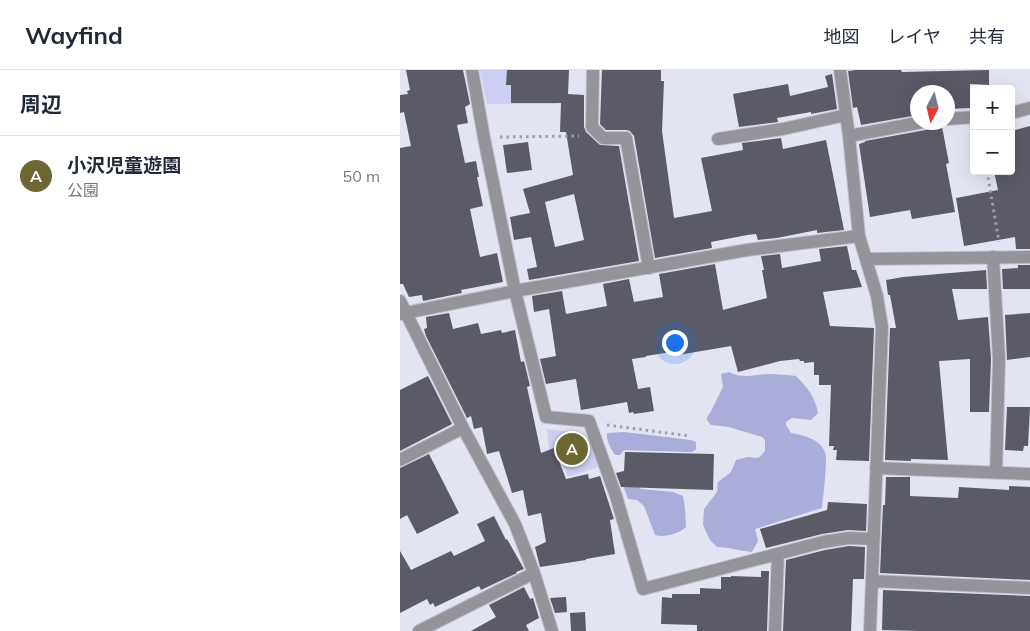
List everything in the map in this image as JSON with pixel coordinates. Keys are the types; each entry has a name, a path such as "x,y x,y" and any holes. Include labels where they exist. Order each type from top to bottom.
{"street":[{"path":"472,70 515,291 546,417 589,421 616,496 643,589 824,542 848,538 874,540"},
{"path":"593,70 592,127 603,138 626,138 649,268"},
{"path":"840,70 859,236 877,296 882,327 870,631"},
{"path":"1015,113 1030,108"},
{"path":"718,139 783,129 846,115"},
{"path":"955,118 970,117"},
{"path":"849,136 910,124"},
{"path":"403,313 747,250 859,236"},
{"path":"996,473 999,359 998,257"},
{"path":"866,259 1030,257"},
{"path":"400,300 403,313 515,524 534,573 552,631"},
{"path":"400,460 463,428"},
{"path":"876,468 1030,474"},
{"path":"775,631 778,554"},
{"path":"419,631 534,573"},
{"path":"872,581 1030,588"}],"path":[{"path":"484,138 587,136 603,138"},
{"path":"988,175 998,257"},
{"path":"590,423 690,436"}],"shaded area":[{"path":"480,70 559,70 558,104 487,104"},
{"path":"729,372 744,376 779,374 796,376 810,393 818,413 811,420 792,418 786,422 786,425 791,433 806,436 819,444 826,456 822,508 755,529 758,541 752,552 717,547 710,540 703,525 704,509 717,492 718,482 731,472 736,460 760,457 765,451 765,440 762,437 729,427 711,425 707,420 723,387 721,374"},
{"path":"547,429 578,433 591,441 601,466 568,477 560,458 550,459"},
{"path":"624,432 691,440 696,442 696,449 691,452 624,450 620,455 615,455 610,448 607,433"},
{"path":"625,481 638,485 641,489 673,492 683,496 686,527 671,535 655,535 644,506 637,500 628,499 624,488"}],"building":[{"path":"406,70 463,70 470,104 465,107 468,123 457,125 465,163 476,161 483,206 470,209 480,257 497,253 503,282 461,290 462,293 423,301 422,295 409,297 403,284 400,284 400,148 411,146 404,112 400,113 400,95 408,94 407,91 410,90"},
{"path":"507,70 569,70 568,94 584,95 584,127 586,132 600,145 619,146 639,261 529,280 527,269 537,267 531,237 514,240 510,217 530,213 523,189 573,175 566,132 560,132 561,103 511,103 511,85 506,85","holes":["574,194 584,240 555,247 545,202"]},
{"path":"602,70 661,70 661,81 664,81 662,131 674,218 712,211 701,158 743,150 742,143 781,138 783,149 826,140 844,230 817,233 817,230 758,240 756,234 747,235 711,242 712,248 655,258 634,136 630,131 626,130 606,130 600,124"},
{"path":"989,70 989,85 970,84 970,108 955,109 955,85 910,85 910,116 861,125 857,107 853,108 848,71"},
{"path":"832,74 837,109 777,118 778,122 739,127 733,94 788,84 790,96 828,87 825,76"},
{"path":"1030,126 1030,249 1016,249 1015,237 964,246 956,198 998,190 995,175 1015,175 1015,130"},
{"path":"926,130 943,130 949,163 946,164 955,212 912,219 910,210 870,217 859,144 865,141"},
{"path":"528,142 532,170 507,173 503,145"},
{"path":"847,246 852,270 856,270 862,287 823,292 830,326 874,328 869,461 836,460 837,450 833,450 834,446 829,446 831,385 819,385 819,375 814,375 814,362 804,363 804,361 799,359 780,361 738,372 731,346 678,355 677,351 632,359 638,389 650,387 654,411 634,414 633,412 629,413 627,402 581,410 576,379 546,384 540,359 556,356 549,309 534,312 532,296 562,291 566,314 607,306 603,284 629,279 634,302 663,297 659,274 715,264 723,310 767,298 761,256 780,254 782,268 821,261 819,249"},
{"path":"1018,265 1030,265 1030,289 1003,289 1002,269 1018,268"},
{"path":"986,270 987,289 952,289 958,320 988,317 991,359 989,412 970,412 970,359 939,361 948,460 885,460 890,328 896,328 886,280"},
{"path":"449,313 453,329 478,323 481,334 501,330 502,333 515,330 521,362 524,361 530,386 527,387 541,453 554,448 566,479 588,474 589,479 600,476 614,519 610,520 615,554 540,567 535,547 546,542 541,513 528,516 523,490 512,493 499,451 487,454 482,427 474,429 471,416 467,418 426,336 424,329 427,328 426,317"},
{"path":"1030,313 1030,357 1007,360 1005,315"},
{"path":"428,376 452,424 400,451 400,390"},
{"path":"1007,407 1030,407 1028,446 1024,446 1023,451 1005,450"},
{"path":"625,452 714,454 713,490 621,487 616,473 624,471"},
{"path":"429,454 459,513 417,534 407,515 400,519 400,468"},
{"path":"886,477 910,477 910,496 958,498 959,487 1009,490 1009,486 1030,487 1030,580 880,573"},
{"path":"828,502 867,504 866,531 848,530 822,534 766,548 760,529 827,510"},
{"path":"494,516 524,569 481,590 479,586 435,607 433,603 430,605 427,599 400,613 400,551 411,570 451,551 454,556 485,541 477,524"},
{"path":"849,546 865,547 864,579 853,579 851,631 783,631 786,560"},
{"path":"761,571 769,571 767,631 697,631 697,625 661,624 662,597 672,598 672,594 700,594 700,588 721,589 721,577 761,577"},
{"path":"524,587 530,599 533,598 539,618 526,625 529,631 471,631 496,617 489,605"},
{"path":"883,590 1030,596 1030,631 882,630"},
{"path":"566,597 567,612 555,613 550,598"},
{"path":"585,612 586,631 571,631 570,613"}],"place":[{"name":"小沢児童遊園","path":"572,449"}]}
